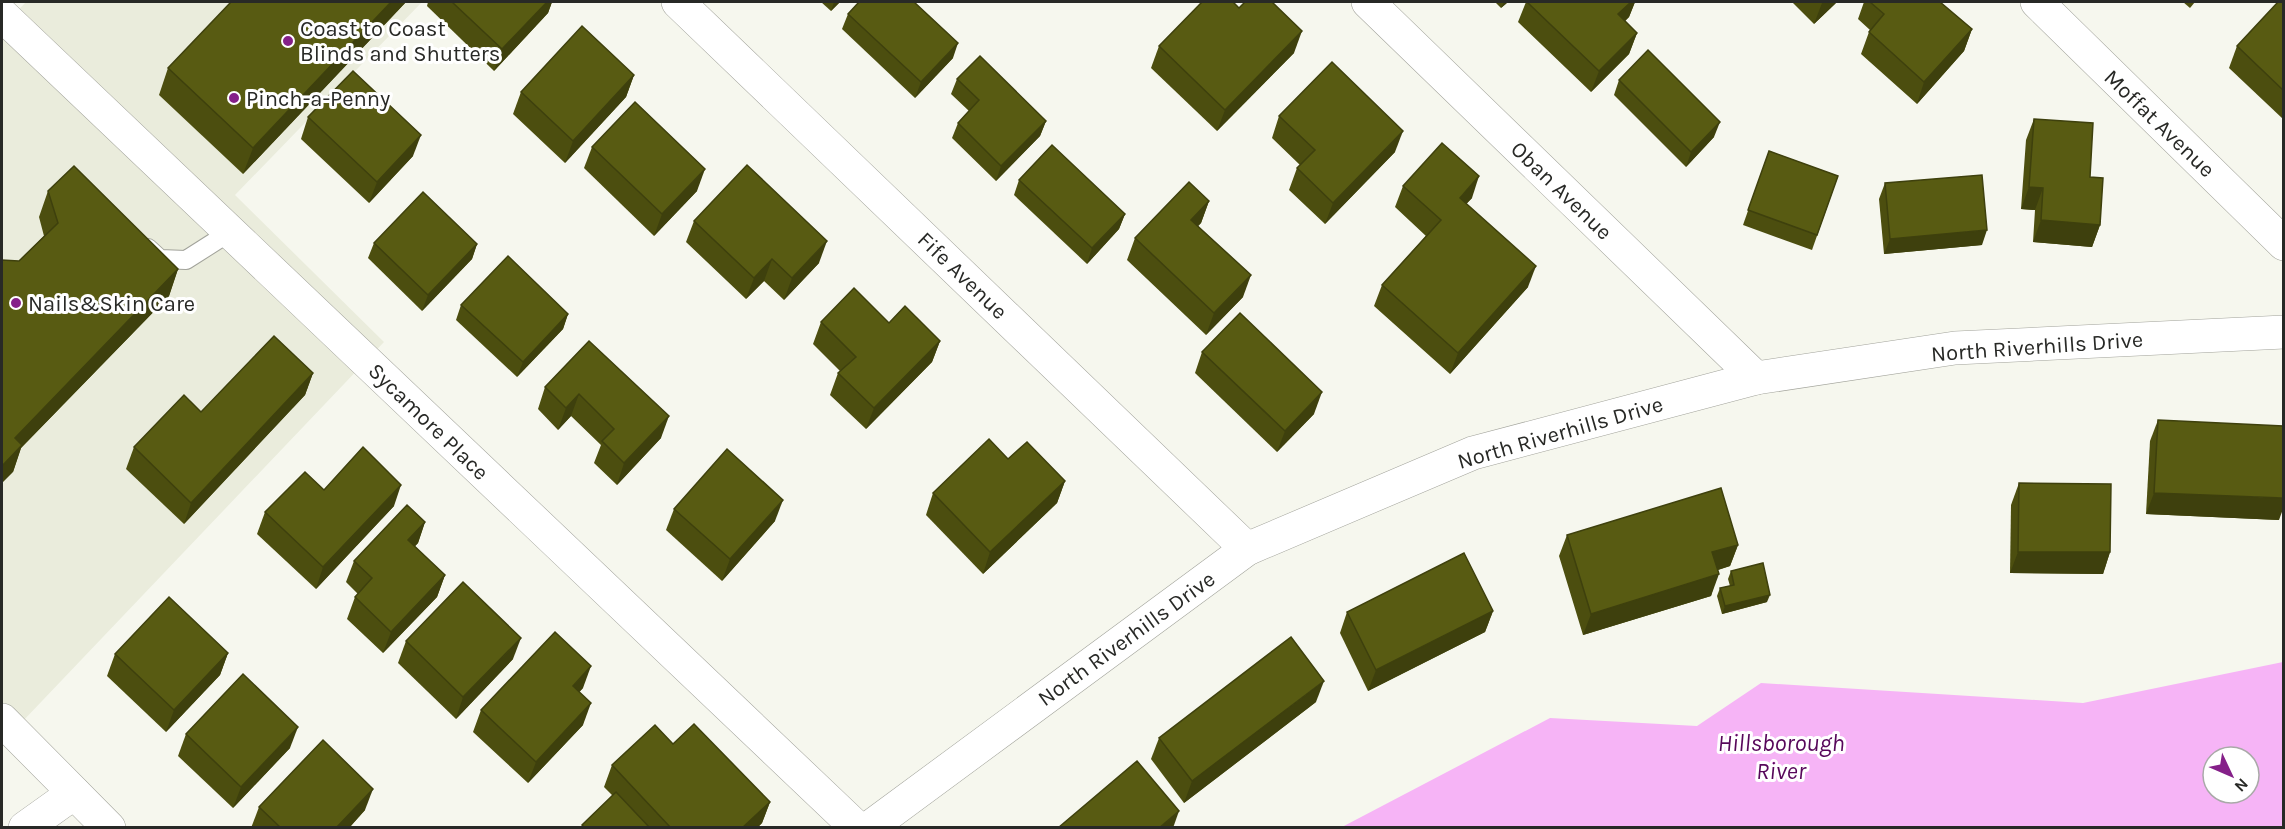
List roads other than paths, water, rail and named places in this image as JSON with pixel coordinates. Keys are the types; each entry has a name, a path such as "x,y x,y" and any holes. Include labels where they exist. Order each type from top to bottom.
{"street":[{"name":"Fife Avenue","path":"678,2 1247,549"},
{"name":"Oban Avenue","path":"1368,2 1756,378"},
{"name":"Moffat Avenue","path":"2037,2 2283,244"},
{"name":"Sycamore Place","path":"2,15 857,828"},
{"name":"North Riverhills Drive","path":"869,828 1247,549 1473,453 1756,378 1955,348 2283,332"},
{"path":"2,720 109,828"},
{"path":"25,828 74,793"}],"lane":[{"path":"134,236 160,259 186,260 230,232"}],"water":[{"name":"Hillsborough River","path":"2283,662 2283,827 1342,827 1550,718 1697,726 1761,683 2083,703"}],"place":[{"name":"Coast to Coast Blinds and Shutters","path":"288,41"},
{"name":"Pinch-a-Penny","path":"234,98"},
{"name":"Nails&Skin Care","path":"16,303"}]}
